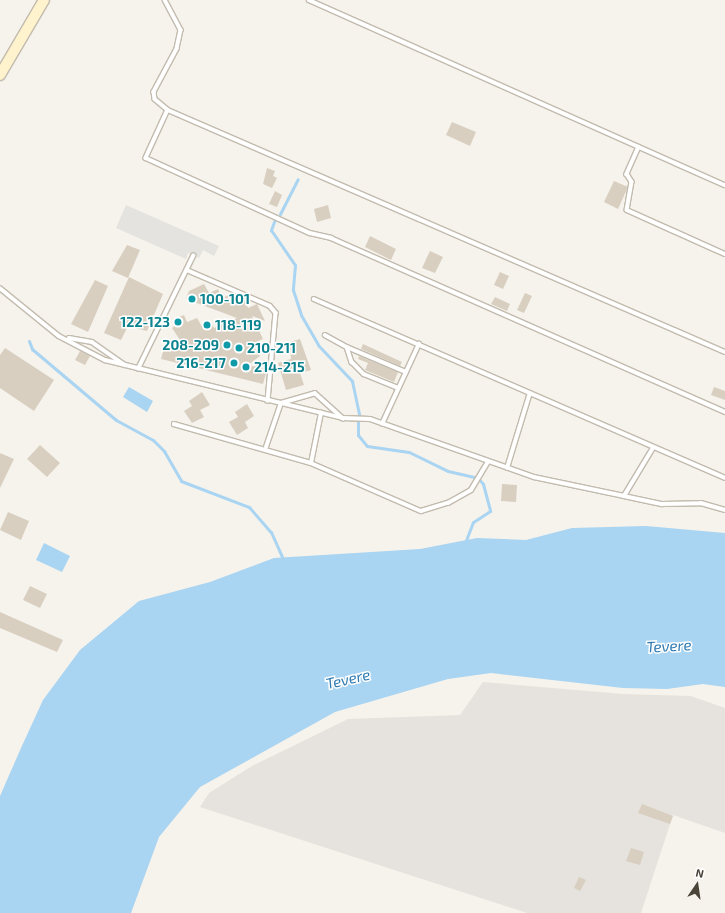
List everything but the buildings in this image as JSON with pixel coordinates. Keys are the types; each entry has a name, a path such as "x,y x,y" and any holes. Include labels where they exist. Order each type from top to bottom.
{"main road":[{"path":"0,75 44,0"}],"lane":[{"path":"165,0 178,19 181,30 177,49 154,92 155,99 168,110 725,352"},
{"path":"309,0 725,185"},
{"path":"168,110 146,155 152,161 725,412"},
{"path":"639,147 627,174 632,182 627,210 725,254"},
{"path":"138,369 194,256"},
{"path":"187,270 270,306 276,313 268,401"},
{"path":"0,288 38,321 105,360 268,401 343,418 382,424 507,468 662,504 700,503 725,510"},
{"path":"314,299 725,478"},
{"path":"325,335 347,347 406,372"},
{"path":"68,338 92,342 126,366"},
{"path":"382,424 419,344"},
{"path":"347,347 352,362 364,374 398,388"},
{"path":"281,403 315,393 343,418"},
{"path":"507,468 530,393"},
{"path":"266,448 281,403"},
{"path":"311,462 321,413"},
{"path":"174,424 266,448 311,462 412,509 426,510 471,490 488,462"},
{"path":"624,496 654,448"}],"shaded area":[{"path":"126,205 219,246 214,256 203,250 199,258 188,253 186,259 116,228"},
{"path":"483,682 623,694 691,696 725,708 725,833 673,815 641,913 527,913 200,807 209,793 252,766 348,719 460,715"}],"water":[{"path":"129,387 153,401 147,412 123,397"},
{"name":"Tevere","path":"646,526 725,533 725,687 703,684 667,689 623,688 491,673 448,679 335,712 200,787 159,837 131,913 0,913 0,796 21,748 43,700 80,650 139,601 210,582 274,558 420,549 477,538 526,540 572,528"},
{"path":"44,543 70,556 62,572 36,560"}],"waterway":[{"path":"280,214 298,179"},
{"path":"275,219 271,230 295,265 293,290 301,315 318,345 352,381 359,414"},
{"path":"29,341 32,349 116,420 153,440 164,451 181,481 249,507 271,532 282,557"},
{"path":"358,421 358,435 367,446 409,452 448,471 478,478 483,484 490,511 473,522 466,540"}],"place":[{"name":"100-101","path":"192,299"},
{"name":"122-123","path":"178,322"},
{"name":"118-119","path":"207,325"},
{"name":"208-209","path":"227,345"},
{"name":"210-211","path":"239,348"},
{"name":"216-217","path":"234,363"},
{"name":"214-215","path":"246,367"}]}
